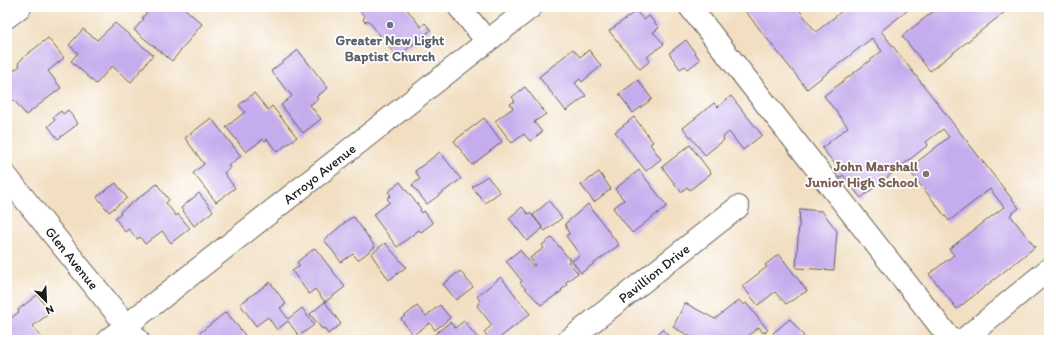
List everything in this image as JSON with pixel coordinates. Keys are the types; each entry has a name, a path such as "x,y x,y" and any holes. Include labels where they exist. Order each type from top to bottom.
{"street":[{"path":"7,17 20,7"},
{"path":"459,7 487,42"},
{"name":"Arroyo Avenue","path":"108,340 132,332 531,7"},
{"path":"690,7 951,340"},
{"name":"Glen Avenue","path":"7,177 132,332"},
{"name":"Pavillion Drive","path":"569,340 738,206"},
{"path":"963,340 1049,269"}],"building":[{"path":"146,7 183,7 202,24 172,61 134,30 144,19 142,18 149,10"},
{"path":"357,7 405,7 421,27 425,23 431,30 397,57 368,20 365,22 363,19 365,17"},
{"path":"742,7 797,7 816,32 847,7 912,7 881,31 1019,208 1010,215 1035,247 957,309 929,274 954,255 949,249 1004,207 990,189 949,221 908,169 949,137 943,129 926,142 928,145 861,198 843,175 839,179 835,174 840,170 822,148 848,127 824,96 882,51 872,38 807,89"},
{"path":"939,7 1011,7 930,71 902,36"},
{"path":"636,11 644,20 649,16 659,28 653,32 664,44 647,57 650,61 640,69 609,31"},
{"path":"115,23 153,55 131,82 112,66 96,84 71,61 78,53 69,45 83,29 97,40"},
{"path":"48,38 64,58 48,71 61,88 26,115 7,94 7,75 20,66 18,63 25,56"},
{"path":"686,40 700,60 688,69 685,66 680,69 669,53"},
{"path":"573,49 580,57 589,50 601,66 582,82 580,79 575,83 586,96 566,111 539,77"},
{"path":"298,50 328,88 316,97 318,99 310,105 321,119 303,133 281,105 292,96 271,71"},
{"path":"638,80 652,99 633,113 619,94"},
{"path":"525,87 546,114 534,122 542,132 530,141 524,134 512,143 495,121 513,108 510,104 515,101 512,97"},
{"path":"254,93 268,110 272,106 297,137 277,152 267,139 265,141 263,139 246,152 226,127 245,112 239,105"},
{"path":"731,96 762,135 743,150 729,132 723,137 724,140 705,155 683,128 714,103 718,107"},
{"path":"68,110 78,124 58,139 48,126 55,120 53,117 61,111 63,114"},
{"path":"634,117 653,142 650,144 661,159 646,171 615,132"},
{"path":"211,118 241,156 228,166 230,168 224,173 235,188 216,202 193,173 204,164 185,138"},
{"path":"484,118 502,142 472,165 454,141"},
{"path":"690,145 711,173 690,190 687,187 681,192 662,167"},
{"path":"440,152 461,179 427,204 412,185 420,179 415,171"},
{"path":"639,170 667,206 632,233 613,208 624,200 615,189"},
{"path":"599,172 611,189 594,202 581,185"},
{"path":"487,176 500,192 485,203 472,187"},
{"path":"400,182 421,209 420,210 422,213 424,211 433,223 421,232 419,230 397,247 373,215 390,202 387,199 391,195 388,192"},
{"path":"116,183 127,198 109,212 97,197"},
{"path":"157,184 169,200 166,203 176,216 178,214 190,228 171,243 162,231 145,244 140,237 137,239 129,229 125,232 115,218 121,213 120,212"},
{"path":"199,193 213,211 194,226 181,208"},
{"path":"549,201 562,218 545,231 533,215"},
{"path":"588,204 619,245 581,273 572,261 580,255 566,236 569,234 565,224"},
{"path":"522,207 528,214 530,213 543,228 527,241 509,218"},
{"path":"800,209 822,211 837,231 834,270 796,268"},
{"path":"354,217 375,247 358,260 353,254 341,262 324,240 349,219"},
{"path":"551,238 570,260 568,262 578,273 565,283 567,285 561,290 562,291 541,305 520,283 522,281 506,261 520,250 533,266 535,265 530,258 544,248 542,245"},
{"path":"385,243 406,267 389,280 371,254"},
{"path":"315,248 345,287 325,302 315,289 309,294 292,271 300,266 297,262"},
{"path":"779,254 807,291 786,304 775,292 758,305 742,286 767,267 765,265"},
{"path":"460,271 473,287 456,300 443,284"},
{"path":"501,277 530,314 497,340 490,340 484,332 492,325 477,306 480,301 477,296"},
{"path":"270,282 286,304 280,308 288,319 302,308 314,325 299,336 288,321 277,330 268,317 256,326 240,304"},
{"path":"37,295 51,312 33,326 42,338 39,340 7,340 7,321"},
{"path":"739,300 743,305 746,303 768,330 763,333 759,327 743,340 697,340 673,327 685,303 715,319"},
{"path":"325,302 341,324 328,334 310,314"},
{"path":"440,305 450,318 435,330 430,323 413,335 401,319 417,306 426,316"},
{"path":"226,312 245,335 238,340 202,340 197,335"},
{"path":"790,319 804,336 799,340 778,340 773,333"},
{"path":"464,321 479,340 429,339 450,322 455,328"},
{"path":"663,329 672,340 648,340 652,336 653,338"}],"place":[{"name":"Greater New Light Baptist Church","path":"390,25"},
{"name":"John Marshall Junior High School","path":"926,174"}]}
